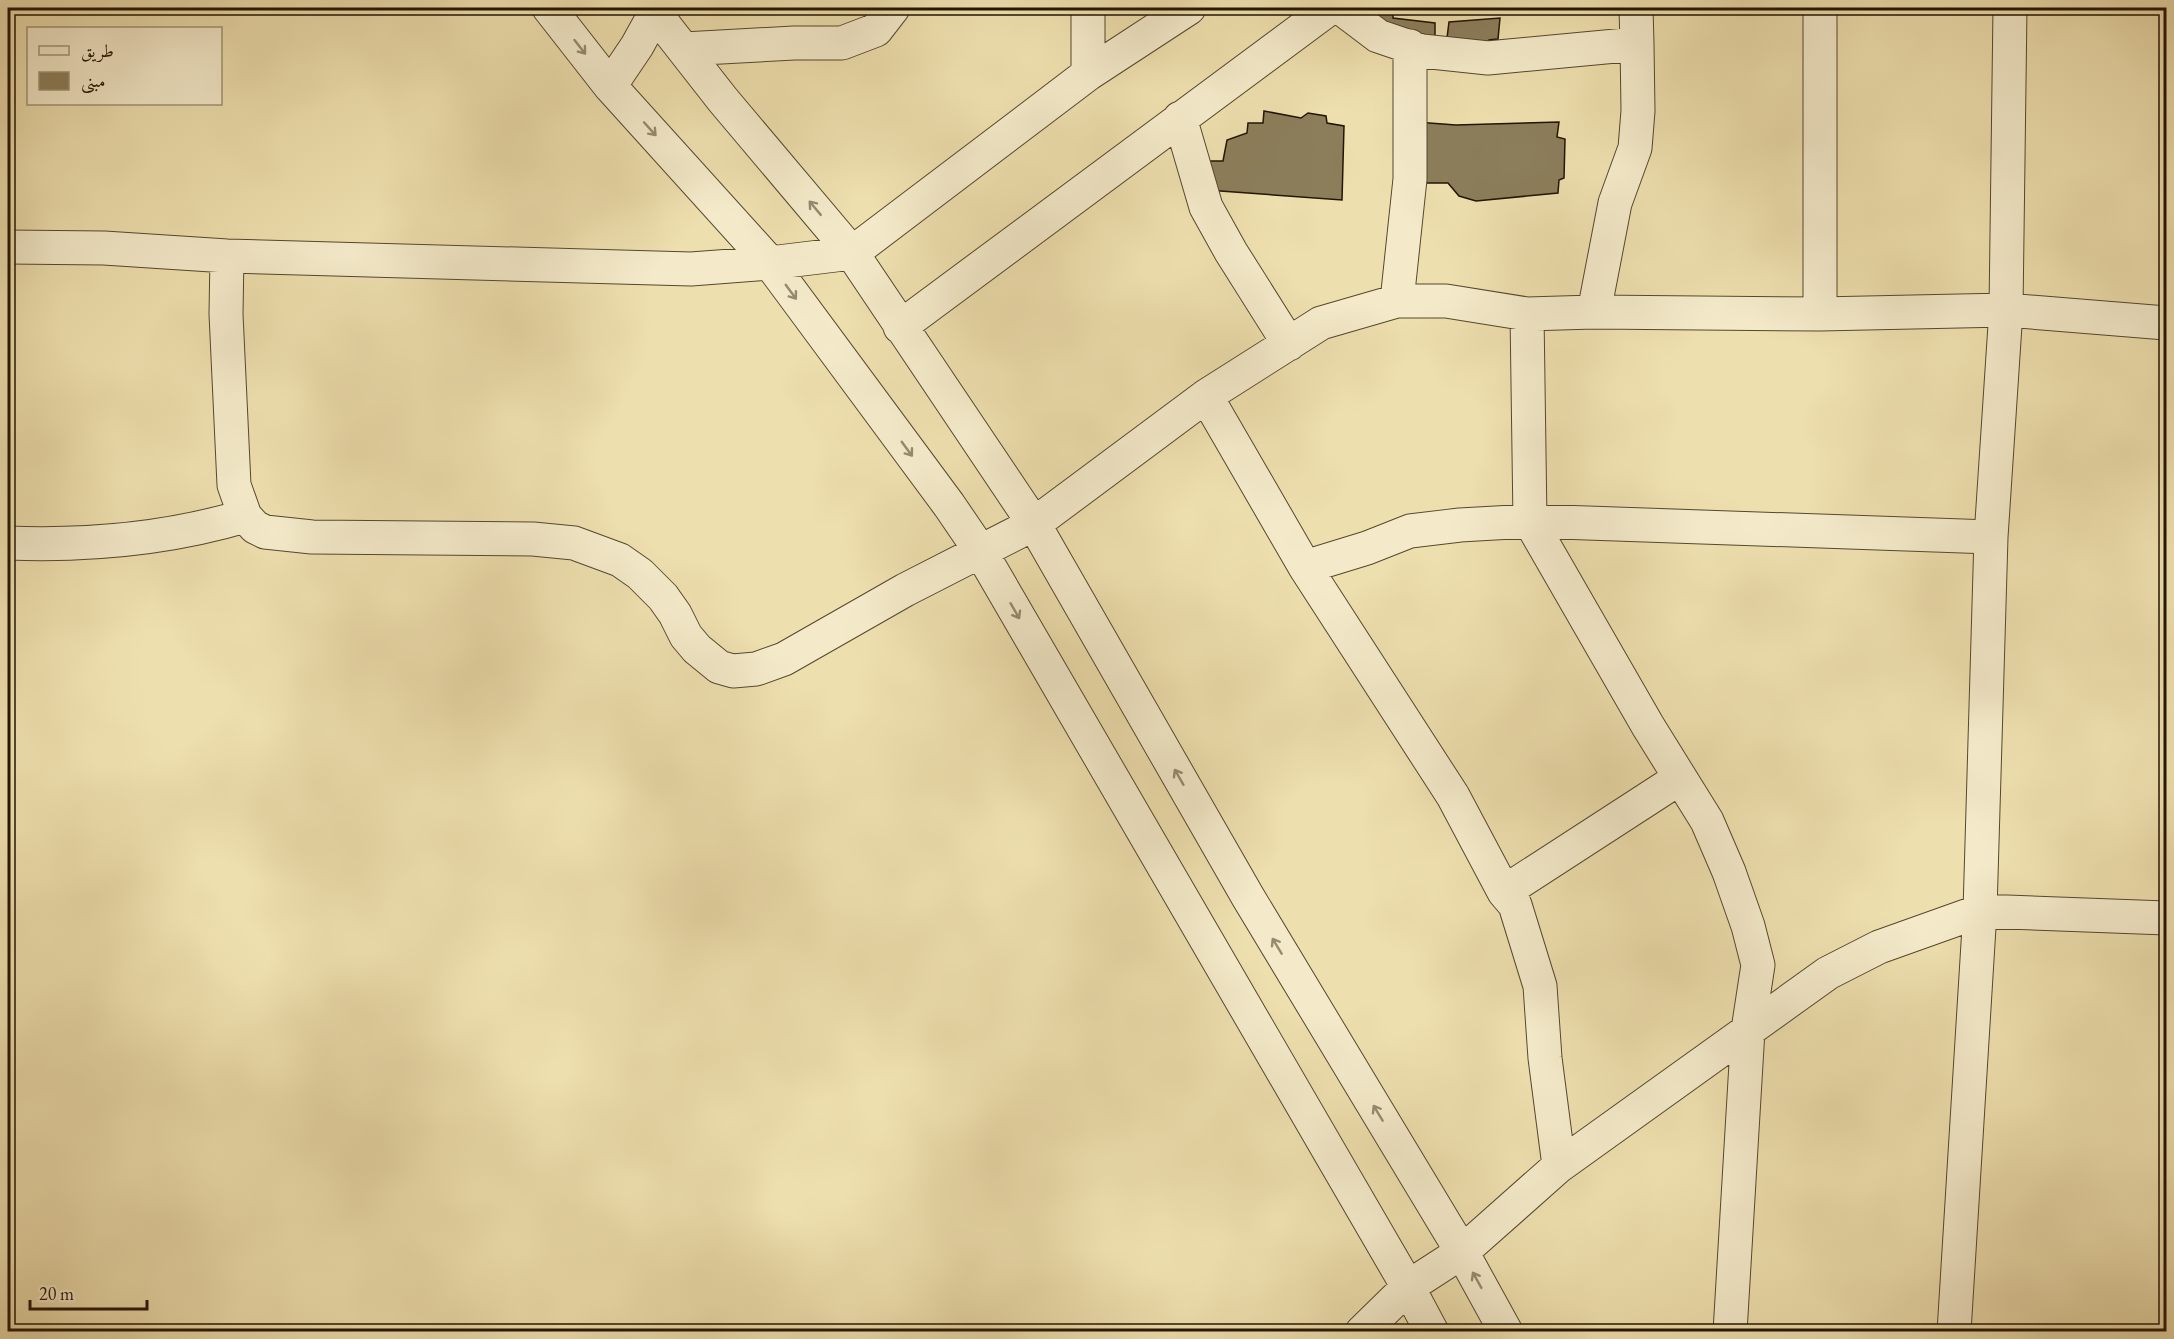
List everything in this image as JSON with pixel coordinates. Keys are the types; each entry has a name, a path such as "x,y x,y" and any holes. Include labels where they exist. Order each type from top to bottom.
{"street":[{"path":"549,8 610,86 770,264 981,552 1432,1332"},
{"path":"684,49 842,44 876,30 893,8"},
{"path":"1088,8 1088,74"},
{"path":"8,247 104,248 227,256 680,269 770,264 852,253 1088,74 1189,8"},
{"path":"900,327 1330,8"},
{"path":"1341,8 1378,36 1422,51 1488,58 1637,44"},
{"path":"1594,312 1615,203 1635,148 1638,111 1636,8"},
{"path":"1820,8 1820,314"},
{"path":"1954,1332 1980,911 1991,537 2006,310 2010,8"},
{"path":"610,86 655,10 723,100 852,253 1034,524 1248,897 1462,1252 1506,1332"},
{"path":"1397,301 1410,179 1410,46"},
{"path":"1180,118 1206,207 1230,252 1289,344"},
{"path":"227,256 226,314 232,469 236,493 245,516 255,527 265,532 279,534 334,537 533,539 574,543 620,560 640,574 663,597 686,636 697,649 719,667 733,671 756,669 784,659 905,590 1034,524 1206,396 1321,323 1397,301 1446,301 1527,314 1594,312 1820,314 2006,310 2166,323"},
{"path":"1527,314 1530,521 1642,716 1707,821 1729,872 1748,926 1758,965 1748,1030 1730,1332"},
{"path":"1206,396 1305,567 1453,796 1504,892 1515,905 1540,986 1545,1058 1559,1166"},
{"path":"8,543 90,543 148,537 184,532 245,516"},
{"path":"1305,567 1368,548 1410,531 1460,525 1530,521 1991,537"},
{"path":"1504,892 1680,778"},
{"path":"1362,1332 1408,1287 1462,1252 1559,1166 1828,973 1879,947 1980,911 2166,918"}],"building":[{"path":"1378,8 1393,8 1393,18 1435,23 1435,52 1373,27"},
{"path":"1398,8 1461,8 1461,12 1399,13"},
{"path":"1500,18 1498,39 1489,40 1487,49 1446,46 1449,22"},
{"path":"1264,111 1301,118 1308,113 1326,116 1327,123 1344,126 1342,200 1207,190 1207,161 1223,161 1227,140 1247,133 1248,123 1263,123"},
{"path":"1416,122 1456,125 1559,122 1557,137 1565,139 1564,178 1559,180 1558,193 1476,201 1459,196 1448,183 1420,183"}]}
